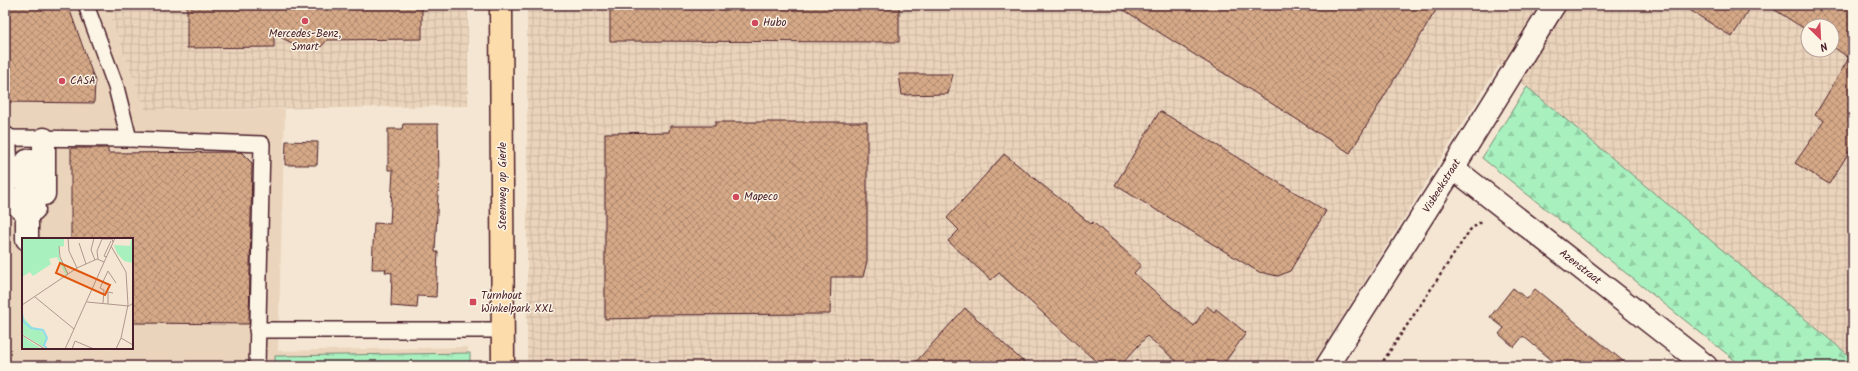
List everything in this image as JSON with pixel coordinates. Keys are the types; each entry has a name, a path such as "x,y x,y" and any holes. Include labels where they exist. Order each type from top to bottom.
{"main road":[{"name":"Steenweg op Gierle","path":"501,5 503,366"}],"street":[{"name":"Visbeekstraat","path":"1327,366 1453,168 1554,5"},
{"path":"5,138 7,189 27,214"},
{"path":"27,214 58,188 50,138"},
{"path":"27,238 27,161 35,160 37,194 44,194 50,138"},
{"name":"Azenstraat","path":"1453,168 1706,366"}],"lane":[{"path":"86,5 116,87 129,139"},
{"path":"5,138 129,139 262,144 257,366"},
{"path":"257,330 504,330"}],"path":[{"path":"1380,366 1470,230 1479,223 1491,222"}],"shaded area":[{"path":"5,5 106,5 145,110 285,109 278,351 468,347 468,366 5,366"},
{"path":"106,5 468,5 468,106 145,110"},
{"path":"527,5 1853,5 1853,359 1499,65 1312,366 527,366"}],"green space":[{"path":"1527,87 1853,359 1853,366 1742,366 1482,158"},
{"path":"470,353 470,366 275,366 275,356"}],"building":[{"path":"5,5 68,5 95,81 94,103 5,102"},
{"name":"Mercedes-Benz, Smart","path":"187,5 422,5 422,39 327,40 321,47 300,47 274,34 274,47 187,48"},
{"name":"Hubo","path":"610,5 899,5 899,42 610,41"},
{"path":"1116,5 1439,5 1350,153"},
{"path":"1682,5 1752,5 1732,37"},
{"path":"1767,5 1853,5 1853,146 1829,184 1795,163 1824,121 1815,115 1849,58 1840,52 1840,18 1800,18 1800,26"},
{"path":"899,74 953,74 948,94 902,95"},
{"path":"1160,111 1326,211 1290,271 1278,276 1259,272 1115,185"},
{"name":"Mapeco","path":"715,122 867,122 867,261 863,277 831,277 830,314 648,315 648,318 605,319 605,133 669,132 670,126 715,126"},
{"path":"403,124 438,124 439,175 435,252 438,252 436,297 418,296 417,308 391,306 392,273 385,272 386,269 372,269 374,223 390,224 393,170 388,170 388,129 402,129"},
{"path":"286,141 318,142 317,165 285,165"},
{"path":"71,148 108,148 108,153 241,152 252,163 249,324 133,323 133,238 71,238"},
{"path":"1004,154 1091,224 1093,222 1141,265 1134,273 1194,326 1207,306 1214,312 1216,309 1246,333 1222,366 1182,366 1147,336 1120,366 1101,366 999,273 991,280 948,241 959,230 947,218"},
{"path":"1513,288 1527,299 1535,289 1629,366 1559,366 1523,336 1514,347 1499,334 1504,328 1490,317"},
{"path":"965,308 1028,366 912,366"}],"place":[{"name":"Mercedes-Benz, Smart","path":"305,21"},
{"name":"Hubo","path":"755,23"},
{"name":"CASA","path":"62,81"},
{"name":"Mapeco","path":"736,197"},
{"name":"Turnhout Winkelpark XXL","path":"473,302"}]}
